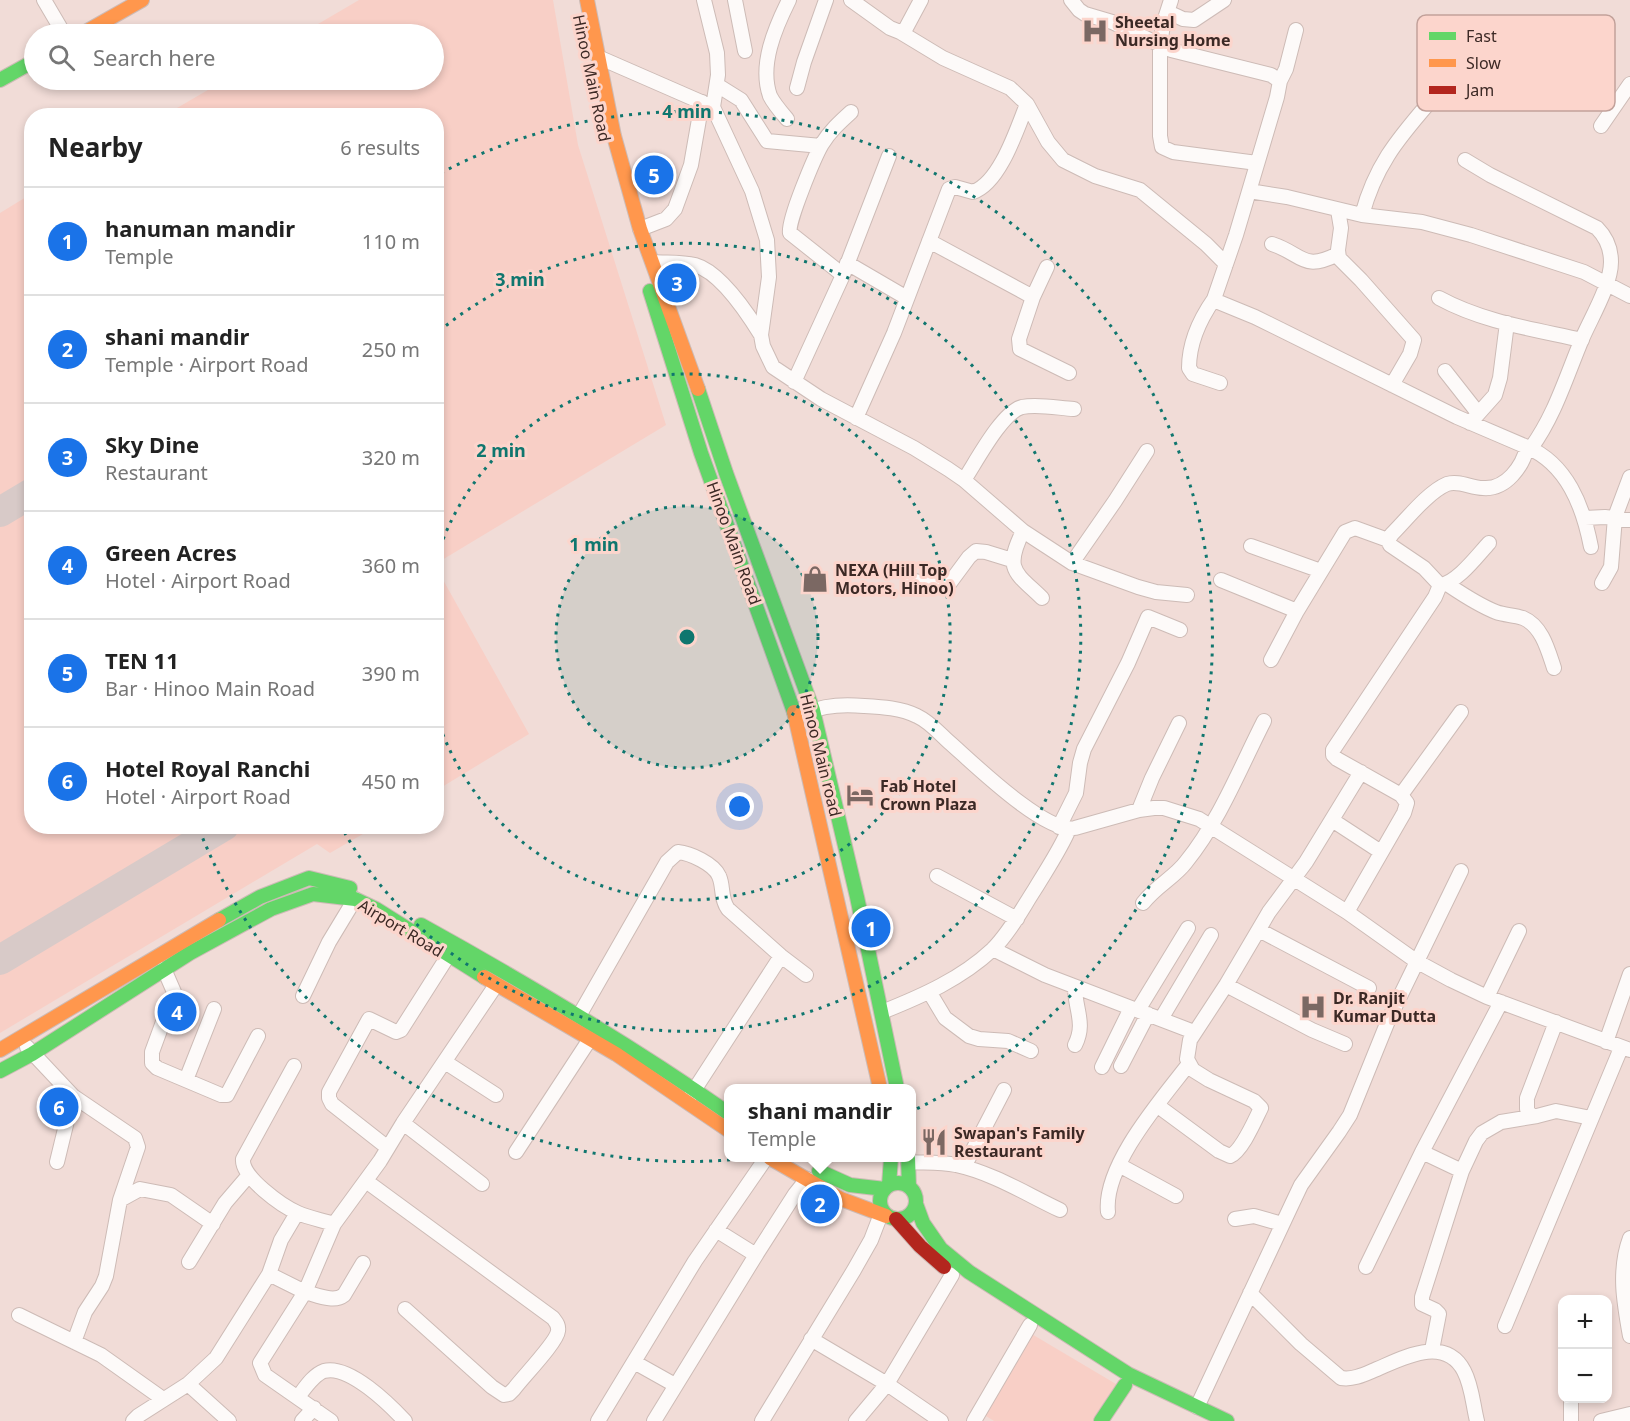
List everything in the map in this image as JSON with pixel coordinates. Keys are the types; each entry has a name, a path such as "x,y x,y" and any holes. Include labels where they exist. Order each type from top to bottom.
{"main road":[{"path":"100,24 142,0"},
{"name":"Hinoo Main Road","path":"576,0 603,139 629,228 701,453 796,717 879,1084"},
{"name":"Hinoo Main road","path":"587,0 614,136 640,229 813,710 882,1012 896,1084"},
{"path":"0,80 24,67"},
{"name":"Airport Road","path":"0,1050 179,942 260,897 309,878 352,888 388,906 579,1014 724,1109"},
{"name":"Airport Road","path":"0,1071 32,1054 164,969 271,909 313,894 355,899 376,909 448,956 590,1039 724,1127"},
{"path":"777,1162 861,1208 888,1216 907,1217 916,1204"},
{"path":"803,1162 837,1182 861,1188 887,1187 900,1183 909,1187 915,1195 923,1223 941,1249 969,1272 1128,1374 1197,1414"},
{"path":"890,1162 887,1187 880,1202 882,1210 952,1275 1125,1385 1197,1414 1227,1421"},
{"path":"908,1162 909,1187"},
{"path":"1101,1421 1125,1385"}],"street":[{"path":"44,0 58,24"},
{"path":"640,229 666,219 675,208 707,105 717,85 717,53 704,0"},
{"path":"735,0 745,51"},
{"path":"787,119 770,93 768,71 773,38 789,0"},
{"path":"797,88 826,0"},
{"path":"851,0 890,28 944,58 1010,88 1027,104 1048,142 1063,160 1095,176 1140,190 1197,236 1226,264"},
{"path":"900,32 906,28 921,0"},
{"path":"1071,0 1085,14 1112,22 1160,45 1271,75 1280,81"},
{"path":"1224,0 1194,20 1183,19 1169,6 1160,45 1160,136 1163,149 1173,152 1257,163"},
{"path":"1220,383 1193,374 1189,368 1192,346 1199,324 1214,299 1226,264 1296,30"},
{"path":"598,57 707,105 752,191 760,214 766,240 769,277 761,335 763,346 773,368 856,418 914,448 964,480 1023,531 1072,563 1138,587 1156,592 1187,595"},
{"path":"1615,106 1630,84"},
{"path":"717,85 741,100 767,141 821,146"},
{"path":"856,418 894,333 949,189 955,187 973,192 986,183 1010,146 1027,104"},
{"path":"1362,215 1373,180 1384,159 1422,111"},
{"path":"1601,126 1611,111"},
{"path":"851,112 836,125 821,146 792,214 790,233 845,269 907,298"},
{"path":"794,382 845,269 889,156"},
{"path":"1388,540 1442,487 1456,483 1488,488 1504,482 1515,472 1529,447 1541,434 1558,402 1606,284 1611,261 1606,239 1597,228 1490,175 1465,160"},
{"path":"1249,191 1287,197 1362,215 1422,222 1471,235 1584,272 1630,296"},
{"path":"1338,210 1341,232 1338,254 1414,340 1410,354 1392,385"},
{"path":"929,241 1033,297"},
{"path":"1272,244 1280,246 1297,258 1311,262 1324,261 1338,254"},
{"path":"653,262 695,265 708,272 735,299 761,335"},
{"path":"1047,267 1033,297 1019,339 1020,349 1070,374"},
{"path":"1439,298 1473,314 1582,340"},
{"path":"1214,299 1303,339 1392,385 1474,418 1529,447 1556,467 1573,489 1585,518 1591,547"},
{"path":"1474,418 1492,399 1497,388 1507,323"},
{"path":"1445,371 1474,418"},
{"path":"964,480 996,431 1013,411 1021,407 1074,409"},
{"path":"1072,563 1147,451"},
{"path":"1602,583 1611,567 1615,517 1630,477"},
{"path":"1585,518 1615,517 1630,520"},
{"path":"1271,660 1341,537 1350,528 1361,529 1388,540 1390,545 1443,584 1487,608 1498,613 1526,619 1546,645 1554,668"},
{"path":"1023,531 1012,561 1017,574 1042,598"},
{"path":"1347,912 1406,808 1406,800 1337,759 1333,755 1333,750 1443,584 1454,580 1489,543"},
{"path":"1251,546 1321,571"},
{"path":"911,580 946,588 976,551 1012,561"},
{"path":"1221,580 1297,611"},
{"path":"882,1012 930,993 959,975 993,949 1017,919 1054,858 1076,793 1084,749 1128,663 1148,617 1180,630"},
{"path":"796,717 831,706 899,710 917,716 933,727 1007,792 1064,828 1139,810 1164,808 1191,816 1211,826 1347,912 1416,961 1487,997 1626,1049 1591,1118 1506,1326"},
{"path":"1401,795 1461,712"},
{"path":"1143,903 1152,891 1182,867 1211,826 1264,721"},
{"path":"1139,810 1179,723"},
{"path":"1108,1212 1109,1190 1119,1165 1143,1124 1188,1065 1187,1050 1194,1032 1361,772"},
{"path":"1332,820 1381,852"},
{"path":"579,1014 666,862 678,852 689,855 714,869 721,882 723,903 728,909 806,975"},
{"path":"1197,1414 1301,1185 1350,1115 1388,1021 1461,871"},
{"path":"937,876 1017,919"},
{"path":"303,996 329,942 355,899"},
{"path":"1121,1066 1188,928"},
{"path":"1258,930 1369,988"},
{"path":"1487,997 1519,931"},
{"path":"1102,1066 1211,935"},
{"path":"993,949 1045,975 1194,1032"},
{"path":"388,1148 332,1104 329,1092 369,1019 396,1032 401,1029 448,956"},
{"path":"687,1101 781,956"},
{"path":"164,969 174,992 152,1052 152,1063 157,1068 221,1095 227,1095 258,1036"},
{"path":"1606,1042 1630,974"},
{"path":"331,1421 264,1375 260,1363 305,1292 334,1224 366,1181 496,985"},
{"path":"1226,985 1312,1030 1345,1044"},
{"path":"1075,987 1081,1026 1075,1045"},
{"path":"930,993 945,1018 969,1036 1008,1041 1031,1051"},
{"path":"1366,1267 1422,1152 1501,1002"},
{"path":"186,1080 214,1009"},
{"path":"1531,1118 1527,1109 1527,1098 1556,1022"},
{"path":"20,1038 32,1054 73,1096 135,1138 138,1147 120,1200 106,1276 85,1311 74,1342"},
{"path":"516,1152 590,1039"},
{"path":"445,1062 496,1095"},
{"path":"1158,1106 1219,1151 1232,1156 1236,1151 1261,1108 1254,1101 1209,1080 1188,1065"},
{"path":"294,1066 243,1159 242,1165 249,1176 276,1200 297,1213 334,1224"},
{"path":"964,1167 1004,1090"},
{"path":"57,1162 73,1096"},
{"path":"1432,1350 1439,1314 1422,1304 1422,1297 1462,1171 1476,1141 1491,1126 1508,1120 1531,1118 1556,1111 1591,1118"},
{"path":"403,1123 482,1184"},
{"path":"1422,1152 1462,1171"},
{"path":"916,1161 964,1167 996,1178 1060,1210"},
{"path":"598,1421 716,1230 763,1162"},
{"path":"1119,1165 1176,1196"},
{"path":"189,1262 225,1203 249,1176"},
{"path":"654,1421 756,1255 807,1179"},
{"path":"366,1181 553,1318 559,1330 552,1342 509,1394 504,1395 492,1387 405,1309"},
{"path":"120,1200 140,1189 171,1195 213,1224"},
{"path":"138,1419 163,1399 188,1384 216,1358 269,1274 281,1240 297,1213"},
{"path":"762,1421 888,1216"},
{"path":"1235,1219 1254,1216 1282,1224"},
{"path":"716,1230 756,1255"},
{"path":"1630,1238 1623,1272 1630,1336"},
{"path":"269,1274 305,1292 340,1299 363,1263"},
{"path":"856,1421 887,1384 952,1275"},
{"path":"1250,1293 1301,1344 1341,1378 1352,1379 1415,1354 1432,1350 1450,1356 1464,1370 1477,1421"},
{"path":"19,1315 119,1367 163,1399"},
{"path":"974,1421 1030,1325"},
{"path":"811,1339 887,1384 941,1421"},
{"path":"634,1362 675,1385"},
{"path":"298,1397 318,1374 327,1370 333,1371 356,1379 370,1388 405,1421"},
{"path":"188,1384 229,1421"},
{"path":"1571,1403 1571,1421"},
{"path":"302,1421 314,1408"},
{"path":"1601,1421 1630,1413"}],"shaded area":[{"path":"359,0 553,0 578,145 666,425 444,559 444,108 177,108 208,90 444,90 444,24 318,24"},
{"path":"24,198 24,834 363,834 330,853 317,844 0,1033 0,213"},
{"path":"444,582 529,734 444,786"},
{"path":"1030,1333 1121,1387 1099,1421 994,1421 981,1413"}],"taxiway":[{"path":"0,512 24,498"},
{"path":"0,960 211,834"}],"traffic: fast":[{"path":"0,80 24,67"},
{"path":"650,291 701,453 794,712"},
{"path":"698,389 726,473 813,710 857,897 896,1084"},
{"path":"219,920 260,897 309,878 350,888"},
{"path":"0,1071 32,1054 190,953 271,909 313,894 355,899 376,909 484,977"},
{"path":"421,925 577,1015 724,1110"},
{"path":"889,1185 891,1162"},
{"path":"908,1162 909,1187"},
{"path":"819,1171 850,1185 885,1189"},
{"path":"898,1183 911,1188 916,1201 911,1214 898,1219 885,1214 880,1201 885,1188 898,1183"},
{"path":"916,1204 923,1223 941,1249 969,1272 1128,1374 1227,1421"},
{"path":"1101,1421 1125,1385"}],"traffic: slow":[{"path":"100,24 142,0"},
{"path":"587,0 614,136 640,229 698,389"},
{"path":"794,712 879,1084"},
{"path":"0,1050 219,920"},
{"path":"484,977 616,1054 724,1127"},
{"path":"777,1162 841,1199 886,1216"}],"traffic: jam":[{"path":"896,1219 920,1246 944,1267"}],"place":[{"name":"Sheetal Nursing Home","path":"1095,31"},
{"name":"TEN 11","path":"654,175"},
{"name":"Sky Dine","path":"677,283"},
{"name":"NEXA (Hill Top Motors, Hinoo)","path":"815,579"},
{"name":"Fab Hotel Crown Plaza","path":"860,795"},
{"name":"hanuman mandir","path":"871,928"},
{"name":"Dr. Ranjit Kumar Dutta","path":"1313,1007"},
{"name":"Green Acres","path":"177,1012"},
{"name":"Hotel Royal Ranchi","path":"59,1107"},
{"name":"Swapan's Family Restaurant","path":"934,1142"},
{"name":"shani mandir","path":"820,1204"}]}
